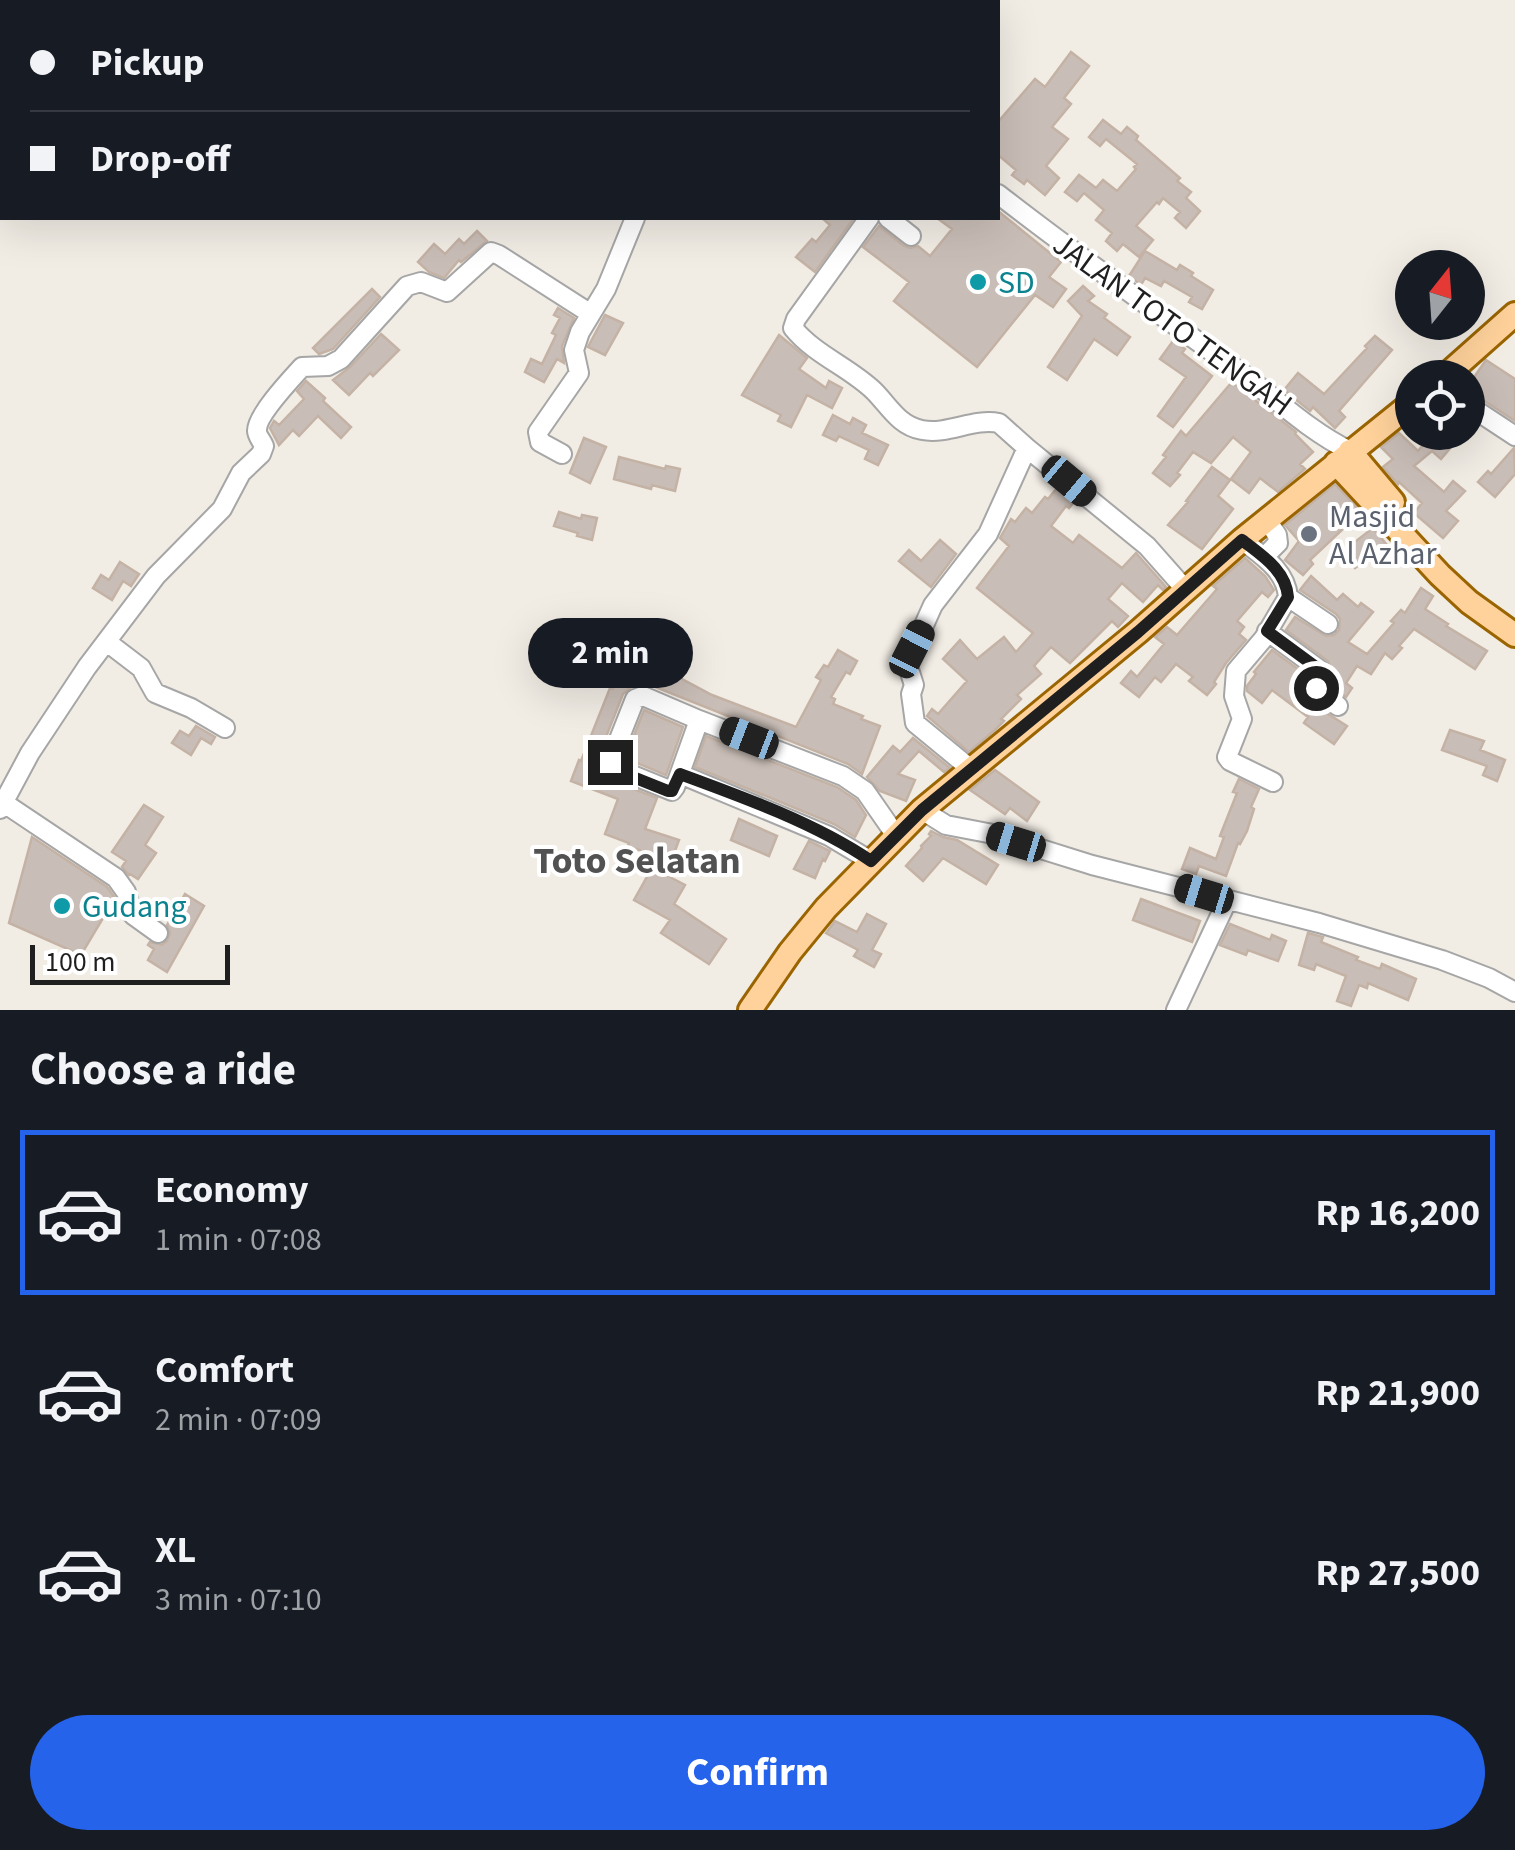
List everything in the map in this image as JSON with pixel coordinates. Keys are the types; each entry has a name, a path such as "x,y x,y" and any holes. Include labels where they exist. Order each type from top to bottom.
{"main road":[{"path":"1463,360 1515,314"},
{"path":"750,1010 826,908 922,810 1395,416"},
{"path":"1343,457 1515,635"},
{"path":"1485,605 1515,620"}],"street":[{"name":"JALAN TOTO TENGAH","path":"1000,196 1256,384 1328,440 1343,457"},
{"path":"562,454 540,442 538,432 579,373 574,350 580,332 606,289 634,220"},
{"path":"868,220 793,328 812,347 863,382 911,427 936,432 993,421 1004,426 1147,546 1184,590"},
{"path":"891,220 911,236"},
{"path":"158,933 132,915 126,892 116,878 2,806 30,753 106,642 156,576 222,509 241,473 261,454 264,446 256,429 278,392 302,367 328,366 342,359 407,286 421,282 447,292 491,252 591,314"},
{"path":"1485,416 1515,436"},
{"path":"972,770 915,723 911,694 914,685 906,663 934,605 988,534 1027,448"},
{"path":"1264,558 1279,539 1267,520"},
{"path":"1242,540 1284,578 1288,597 1236,671 1234,696 1242,720 1227,758 1273,782"},
{"path":"1288,597 1328,624"},
{"path":"1267,631 1320,670 1316,688 1338,706"},
{"path":"106,642 141,668 156,693 225,728"},
{"path":"699,720 672,791 613,769 610,762 635,699 643,696 842,776 865,791 898,837"},
{"path":"680,774 829,836 871,861"},
{"path":"922,810 946,824 1319,923 1442,960 1468,968 1515,992"},
{"path":"1176,1010 1227,901"}],"building":[{"path":"1071,52 1089,66 1064,98 1071,104 1052,127 1068,139 1046,166 1059,178 1045,195 1027,180 1024,184 1012,175 1016,170 1000,157 1000,120 1035,79 1045,87"},
{"path":"1103,120 1121,134 1127,127 1138,136 1136,140 1180,178 1177,181 1191,192 1186,198 1200,211 1186,228 1175,218 1180,212 1163,198 1157,202 1136,226 1153,240 1139,257 1123,244 1117,251 1106,241 1112,233 1096,220 1104,210 1084,193 1077,201 1065,192 1079,175 1096,188 1103,180 1117,191 1136,169 1137,164 1106,139 1100,146 1089,137"},
{"name":"SD","path":"1000,213 1061,262 1049,277 1066,289 1053,307 1035,295 977,367 894,301 909,282 863,247 879,226 904,246 918,246 930,256 952,229 940,220 1000,220"},
{"path":"824,220 853,220 815,272 796,257 830,225"},
{"path":"477,231 487,241 459,260 444,278 418,262 434,244 445,254 459,239 464,244"},
{"path":"1145,251 1177,270 1180,265 1213,290 1202,309 1189,302 1192,297 1164,281 1161,286 1145,278 1141,285 1129,276"},
{"path":"1083,286 1094,296 1088,301 1130,337 1117,355 1094,339 1067,380 1048,367 1082,316 1068,301"},
{"path":"372,289 380,297 333,349 319,354 313,348"},
{"path":"558,308 574,318 562,346 564,363 557,359 544,382 525,372 531,359 542,364 556,335 552,333 560,318 554,315"},
{"path":"605,315 623,323 605,355 588,347"},
{"path":"381,334 399,350 349,395 333,380"},
{"path":"779,335 807,358 799,369 826,388 829,381 842,388 832,408 807,395 791,427 778,421 781,415 742,395"},
{"path":"1375,336 1392,350 1339,411 1345,417 1335,428 1313,407 1310,411 1284,390 1298,373 1324,394"},
{"path":"1173,341 1212,376 1173,427 1158,416 1186,377 1160,359"},
{"path":"1485,361 1515,379 1515,421 1485,401"},
{"path":"306,381 351,427 341,438 318,416 299,436 293,430 279,445 270,428 274,421 279,425 304,399 297,391"},
{"path":"1232,382 1296,432 1313,452 1300,464 1305,469 1278,492 1260,478 1249,493 1231,479 1251,452 1233,437 1211,463 1193,452 1170,486 1153,473 1166,457 1163,455 1181,431 1186,436"},
{"path":"833,415 850,424 853,418 866,425 862,433 888,445 878,465 865,459 869,450 839,436 836,441 823,435"},
{"path":"1395,436 1395,450 1449,450 1441,459 1432,451 1414,466 1444,492 1453,481 1465,491 1446,511 1458,521 1443,538 1414,513 1422,503 1383,467 1393,459 1381,447"},
{"path":"584,438 606,447 590,483 570,473"},
{"path":"1514,448 1515,474 1495,497 1478,482 1488,471 1491,474"},
{"path":"619,457 680,469 675,491 614,479"},
{"path":"1212,467 1230,480 1218,496 1233,509 1202,549 1168,525"},
{"path":"1335,484 1361,512 1310,560 1313,564 1303,575 1285,560 1299,541 1285,525"},
{"path":"1057,488 1074,502 1069,508 1066,506 1051,526 1073,543 1079,535 1122,568 1136,553 1166,587 1163,590 1158,585 1143,602 1122,583 1108,599 1128,616 1118,627 1112,621 1070,663 1051,647 1034,666 1041,674 1017,695 1021,699 1001,719 1004,721 969,752 927,716 932,709 938,714 967,681 943,659 960,640 977,659 1004,637 1016,652 1033,633 977,588 1009,546 1000,538 1011,519 1015,522 1026,508 1032,513"},
{"path":"559,512 581,519 582,515 597,518 592,540 554,526"},
{"path":"1373,528 1387,545 1355,568 1342,552"},
{"path":"940,540 956,554 931,587 899,561 909,550 921,561"},
{"path":"1245,558 1274,590 1268,597 1262,592 1237,621 1244,627 1239,634 1246,640 1226,663 1207,695 1176,664 1161,682 1155,677 1139,697 1121,683 1131,671 1137,677 1164,644 1155,637 1167,627 1177,635 1217,589 1213,586"},
{"path":"120,562 139,574 131,586 123,581 112,600 93,588 101,575 109,580"},
{"path":"1311,576 1337,600 1343,594 1358,607 1361,603 1373,612 1348,642 1367,654 1401,610 1405,613 1421,588 1433,596 1425,609 1487,651 1475,669 1414,629 1392,659 1385,653 1371,674 1357,666 1346,683 1352,688 1346,697 1329,685 1332,672 1328,661 1286,630 1295,617 1326,636 1339,630 1340,619 1336,614 1300,590"},
{"path":"838,650 857,661 831,697 835,699 833,704 880,726 862,774 848,764 648,684 631,687 623,694 598,757 599,772 605,778 657,798 645,829 679,840 666,875 685,885 674,904 726,939 709,964 661,933 670,920 634,900 658,857 605,834 618,799 571,781 579,760 627,655 712,695 796,727 821,680 816,677"},
{"path":"1272,650 1306,675 1305,693 1311,703 1347,726 1334,744 1304,723 1308,717 1272,690 1262,703 1247,691 1254,672"},
{"path":"644,710 683,727 666,775 625,758"},
{"path":"196,726 215,737 211,744 201,738 191,755 172,743 180,731 189,736"},
{"path":"1450,730 1484,741 1480,750 1505,760 1497,781 1483,775 1487,766 1442,750"},
{"path":"706,736 837,787 856,800 866,815 855,837 834,824 695,767"},
{"path":"913,738 950,768 944,772 919,751 898,774 915,780 906,801 880,791 867,777 893,746 900,752"},
{"path":"995,770 1039,802 1027,821 1010,808 1005,814 970,790"},
{"path":"1239,779 1259,789 1247,831 1238,843 1226,876 1199,866 1196,874 1182,869 1190,848 1216,859"},
{"path":"144,805 163,817 145,845 156,853 138,879 122,867 126,861 112,852"},
{"path":"739,819 777,836 769,856 731,840"},
{"path":"931,831 957,840 998,865 986,884 943,858 923,881 906,866"},
{"name":"Gudang","path":"32,837 107,887 115,898 81,955 9,923"},
{"path":"809,841 830,851 815,878 794,869"},
{"path":"185,894 204,906 167,972 148,960 154,949 148,945 167,941 167,925"},
{"path":"1141,899 1200,921 1192,942 1133,920"},
{"path":"867,914 886,924 872,950 881,954 874,967 854,956 858,950 826,933 835,921 857,932"},
{"path":"1230,924 1270,940 1272,935 1286,941 1278,961 1220,945"},
{"path":"1308,933 1323,937 1321,942 1358,957 1356,960 1380,969 1382,964 1416,979 1408,1000 1368,983 1367,988 1359,985 1351,1006 1337,1001 1346,976 1316,964 1314,970 1299,965"}],"place":[{"name":"SD","path":"978,282"},
{"name":"Masjid Al Azhar","path":"1309,534"},
{"name":"Gudang","path":"62,906"}],"district":[{"name":"Toto Selatan","path":"637,860"}],"route":[{"path":"610,762 613,769 668,791 676,787 680,774 720,788 829,836 871,861 922,810 1138,632 1242,540 1284,578 1288,597 1267,631 1320,670 1316,688"}]}
